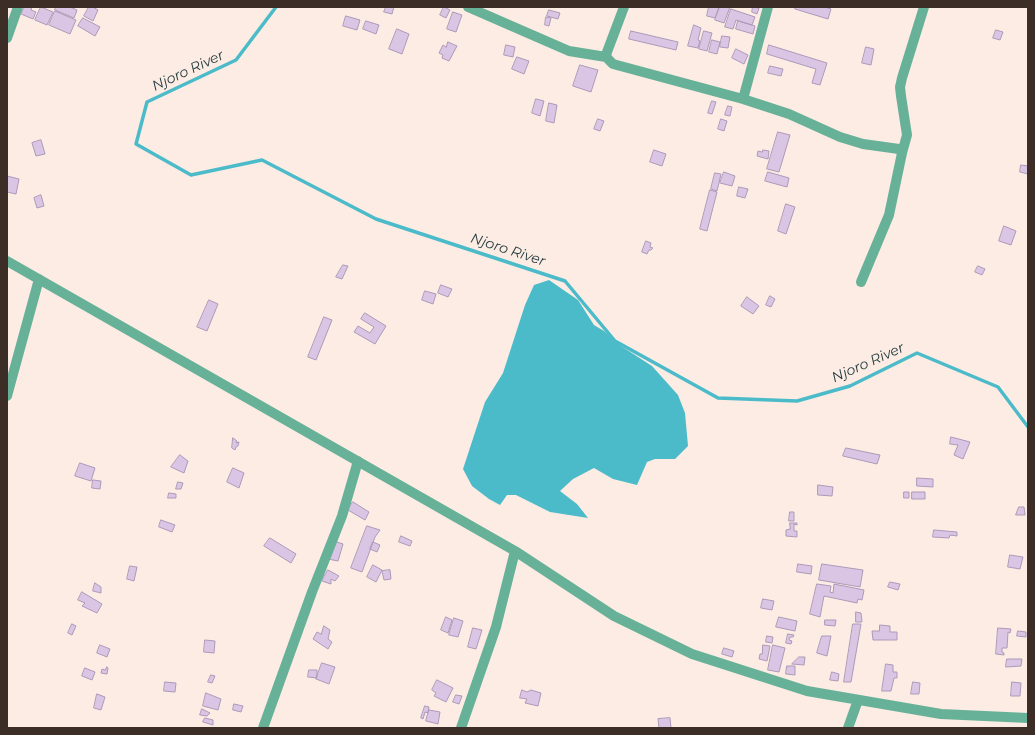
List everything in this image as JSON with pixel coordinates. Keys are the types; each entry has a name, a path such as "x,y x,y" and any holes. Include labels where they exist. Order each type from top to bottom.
{"street":[{"path":"7,38 18,7"},
{"path":"468,7 569,51 606,57 613,64 743,99 788,114 840,137 863,144 899,149 902,153"},
{"path":"606,57 624,7"},
{"path":"743,99 768,7"},
{"path":"861,282 889,215 907,135 900,87 924,7"},
{"path":"7,261 515,551 614,616 692,654 807,691 941,714 1028,718"},
{"path":"7,396 39,279"},
{"path":"263,728 309,599 342,516 358,461"},
{"path":"461,728 496,627 515,551"},
{"path":"848,728 858,700"}],"water":[{"path":"549,280 578,300 594,325 604,331 621,346 652,366 678,395 685,413 688,446 675,459 655,459 647,462 637,485 613,479 594,468 573,479 560,491 577,504 588,518 550,512 516,495 507,495 500,505 489,499 472,486 463,469 485,402 503,373 525,305 534,285"}],"building":[{"path":"25,7 32,7 31,10 36,12 33,19 21,14"},
{"path":"41,7 53,12 47,25 35,20"},
{"path":"56,7 70,7 77,10 74,18 55,10"},
{"path":"89,7 93,7 98,10 93,21 84,16"},
{"path":"386,7 394,7 392,14 384,12"},
{"path":"444,7 450,10 446,18 440,15"},
{"path":"709,7 719,7 715,18 707,16"},
{"path":"720,7 730,7 724,23 715,20"},
{"path":"753,7 759,8 757,14 752,12"},
{"path":"796,7 825,7 831,9 828,19 795,9"},
{"path":"731,9 755,17 752,25 736,20 733,29 725,27"},
{"path":"549,10 560,13 558,19 547,16"},
{"path":"55,11 76,20 70,34 49,25"},
{"path":"453,12 462,15 456,32 447,29"},
{"path":"346,16 360,20 357,30 343,26"},
{"path":"546,17 551,18 549,26 545,25"},
{"path":"83,18 100,27 95,36 78,26"},
{"path":"366,21 379,25 376,34 363,29"},
{"path":"738,21 755,26 753,34 736,29"},
{"path":"694,25 701,28 698,48 688,46"},
{"path":"397,29 409,34 402,54 389,49"},
{"path":"996,30 1003,32 1000,40 993,38"},
{"path":"631,31 678,42 676,50 629,39"},
{"path":"704,31 712,33 707,51 699,49"},
{"path":"722,36 730,37 728,48 720,47"},
{"path":"712,40 720,42 717,54 709,52"},
{"path":"448,42 457,46 449,61 442,58 443,55 439,53 443,45 446,47"},
{"path":"506,45 515,47 513,57 504,55"},
{"path":"769,45 827,63 820,85 812,83 816,69 767,54"},
{"path":"866,47 874,49 871,65 862,63"},
{"path":"736,49 748,55 744,64 732,58"},
{"path":"517,57 529,61 524,74 512,69"},
{"path":"580,65 598,70 591,92 573,86"},
{"path":"770,66 783,69 781,76 768,73"},
{"path":"536,99 544,101 540,116 532,113"},
{"path":"712,101 716,102 712,114 708,113"},
{"path":"549,103 557,105 554,123 546,121"},
{"path":"728,106 732,107 730,116 725,115"},
{"path":"598,119 604,121 600,131 594,129"},
{"path":"721,119 727,121 724,131 718,129"},
{"path":"778,132 790,135 779,172 767,169"},
{"path":"41,140 45,154 36,156 32,143"},
{"path":"654,150 666,154 662,166 650,162"},
{"path":"763,150 769,151 768,159 757,156 758,151 762,152"},
{"path":"1021,165 1028,166 1028,174 1020,172"},
{"path":"724,172 735,176 732,186 720,183"},
{"path":"768,172 789,178 787,187 765,181"},
{"path":"715,173 721,174 717,191 711,189"},
{"path":"7,176 19,179 16,194 7,192"},
{"path":"739,187 748,189 745,198 737,196"},
{"path":"710,190 717,192 707,231 700,229"},
{"path":"41,195 44,206 37,208 34,198"},
{"path":"786,204 795,207 786,234 778,231"},
{"path":"1004,226 1016,231 1011,245 999,241"},
{"path":"646,241 651,243 650,247 653,248 649,250 647,254 642,252"},
{"path":"343,265 348,266 342,279 336,277"},
{"path":"978,266 985,269 982,275 975,272"},
{"path":"441,285 452,289 448,297 438,293"},
{"path":"425,291 436,294 433,304 422,300"},
{"path":"770,296 775,299 771,307 766,305"},
{"path":"747,297 759,306 753,314 741,306"},
{"path":"209,300 218,304 207,331 197,327"},
{"path":"365,313 386,326 375,344 354,332 358,326 370,333 374,327 361,319"},
{"path":"324,317 332,320 316,360 308,357"},
{"path":"951,437 970,442 963,459 954,455 958,445 950,444"},
{"path":"233,438 237,441 236,443 239,442 235,450 232,448"},
{"path":"846,448 880,455 877,464 843,456"},
{"path":"180,455 188,461 184,473 171,467"},
{"path":"80,463 95,468 91,481 75,476"},
{"path":"233,468 244,473 239,488 227,482"},
{"path":"917,478 933,479 933,487 917,486"},
{"path":"93,480 101,481 100,489 92,488"},
{"path":"178,482 183,483 181,489 176,489"},
{"path":"818,485 833,487 832,496 818,495"},
{"path":"904,492 909,492 909,498 904,498"},
{"path":"912,492 925,492 925,499 912,499"},
{"path":"169,493 176,494 176,498 168,498"},
{"path":"353,502 369,512 365,520 348,510"},
{"path":"1019,507 1024,507 1025,515 1016,515"},
{"path":"790,512 794,512 794,521 789,521"},
{"path":"161,520 175,525 172,532 159,527"},
{"path":"790,523 797,523 797,525 794,524 794,531 797,531 797,537 786,536 786,530 790,529"},
{"path":"367,526 380,530 375,537 362,572 351,568"},
{"path":"934,530 957,532 957,536 950,535 949,538 933,537"},
{"path":"401,536 412,541 410,546 399,542"},
{"path":"270,538 296,554 291,563 264,546"},
{"path":"334,541 343,544 338,561 328,559"},
{"path":"373,542 380,545 377,552 370,549"},
{"path":"1010,555 1023,557 1020,569 1008,567"},
{"path":"798,564 812,566 811,574 797,572"},
{"path":"822,564 863,570 860,587 819,580"},
{"path":"373,565 382,570 376,582 367,577"},
{"path":"130,566 137,567 134,581 127,579"},
{"path":"328,570 339,576 335,581 331,579 331,584 322,581"},
{"path":"390,570 391,579 384,580 382,571"},
{"path":"890,582 900,584 898,590 888,587"},
{"path":"95,583 101,587 101,593 93,591"},
{"path":"817,584 831,586 830,592 833,593 834,584 864,590 862,600 858,599 857,603 824,596 820,617 810,614"},
{"path":"82,592 102,604 97,613 82,606 85,603 78,600"},
{"path":"763,599 774,601 772,610 761,608"},
{"path":"856,612 861,613 862,622 856,622"},
{"path":"446,617 452,620 448,633 441,630"},
{"path":"779,617 797,621 795,631 776,627"},
{"path":"454,618 463,621 458,637 449,635"},
{"path":"825,620 836,620 835,626 825,625"},
{"path":"72,624 76,626 72,635 68,633"},
{"path":"853,624 861,624 851,682 844,682"},
{"path":"880,625 890,626 890,632 897,632 897,640 873,640 872,631 879,631"},
{"path":"324,626 330,630 328,639 332,642 328,649 313,639 317,632 321,634"},
{"path":"473,628 482,630 476,649 468,647"},
{"path":"998,628 1011,629 1010,633 1008,632 1007,648 1002,648 1004,655 996,654"},
{"path":"1018,631 1026,632 1026,637 1017,636"},
{"path":"788,634 794,635 793,637 790,637 789,640 792,641 791,644 786,643"},
{"path":"767,636 773,637 772,643 766,642"},
{"path":"822,636 831,636 827,656 817,653"},
{"path":"205,640 215,641 214,653 204,652"},
{"path":"100,645 110,649 107,657 97,653"},
{"path":"763,645 770,646 767,661 759,659 760,654 762,654"},
{"path":"773,645 785,648 779,672 768,670"},
{"path":"724,648 734,651 732,657 722,654"},
{"path":"799,657 805,657 804,665 792,664"},
{"path":"1007,659 1022,659 1021,666 1006,667"},
{"path":"322,663 335,667 329,684 316,679"},
{"path":"886,664 893,665 893,672 897,672 897,678 894,678 891,691 882,691"},
{"path":"787,666 795,666 795,675 786,674"},
{"path":"107,667 107,674 101,673 102,669 105,670"},
{"path":"85,668 95,672 92,680 82,676"},
{"path":"309,670 317,670 317,678 308,677"},
{"path":"832,672 839,674 838,681 830,680"},
{"path":"211,675 215,676 212,683 208,682"},
{"path":"437,680 453,688 446,702 434,696 436,693 432,690"},
{"path":"165,682 176,683 175,692 164,691"},
{"path":"913,682 920,683 919,694 911,694"},
{"path":"1012,682 1021,683 1020,696 1011,696"},
{"path":"522,690 527,692 531,690 541,693 538,706 525,703 527,699 520,698"},
{"path":"206,693 221,699 218,710 203,706"},
{"path":"97,694 105,697 101,710 94,708"},
{"path":"456,695 462,696 459,704 453,702"},
{"path":"234,704 243,706 241,712 233,710"},
{"path":"425,706 429,707 428,713 425,712 423,719 421,718"},
{"path":"202,709 210,713 207,716 200,715"},
{"path":"429,710 440,712 438,724 426,721"},
{"path":"205,718 213,720 213,725 203,722"},
{"path":"670,718 671,728 659,728 658,719"}],"waterway":[{"name":"Njoro River","path":"276,7 236,60 147,102 136,144 191,175 262,160 376,219 565,281 615,341 718,398 797,401 850,386 917,353 998,387 1028,427"}]}
